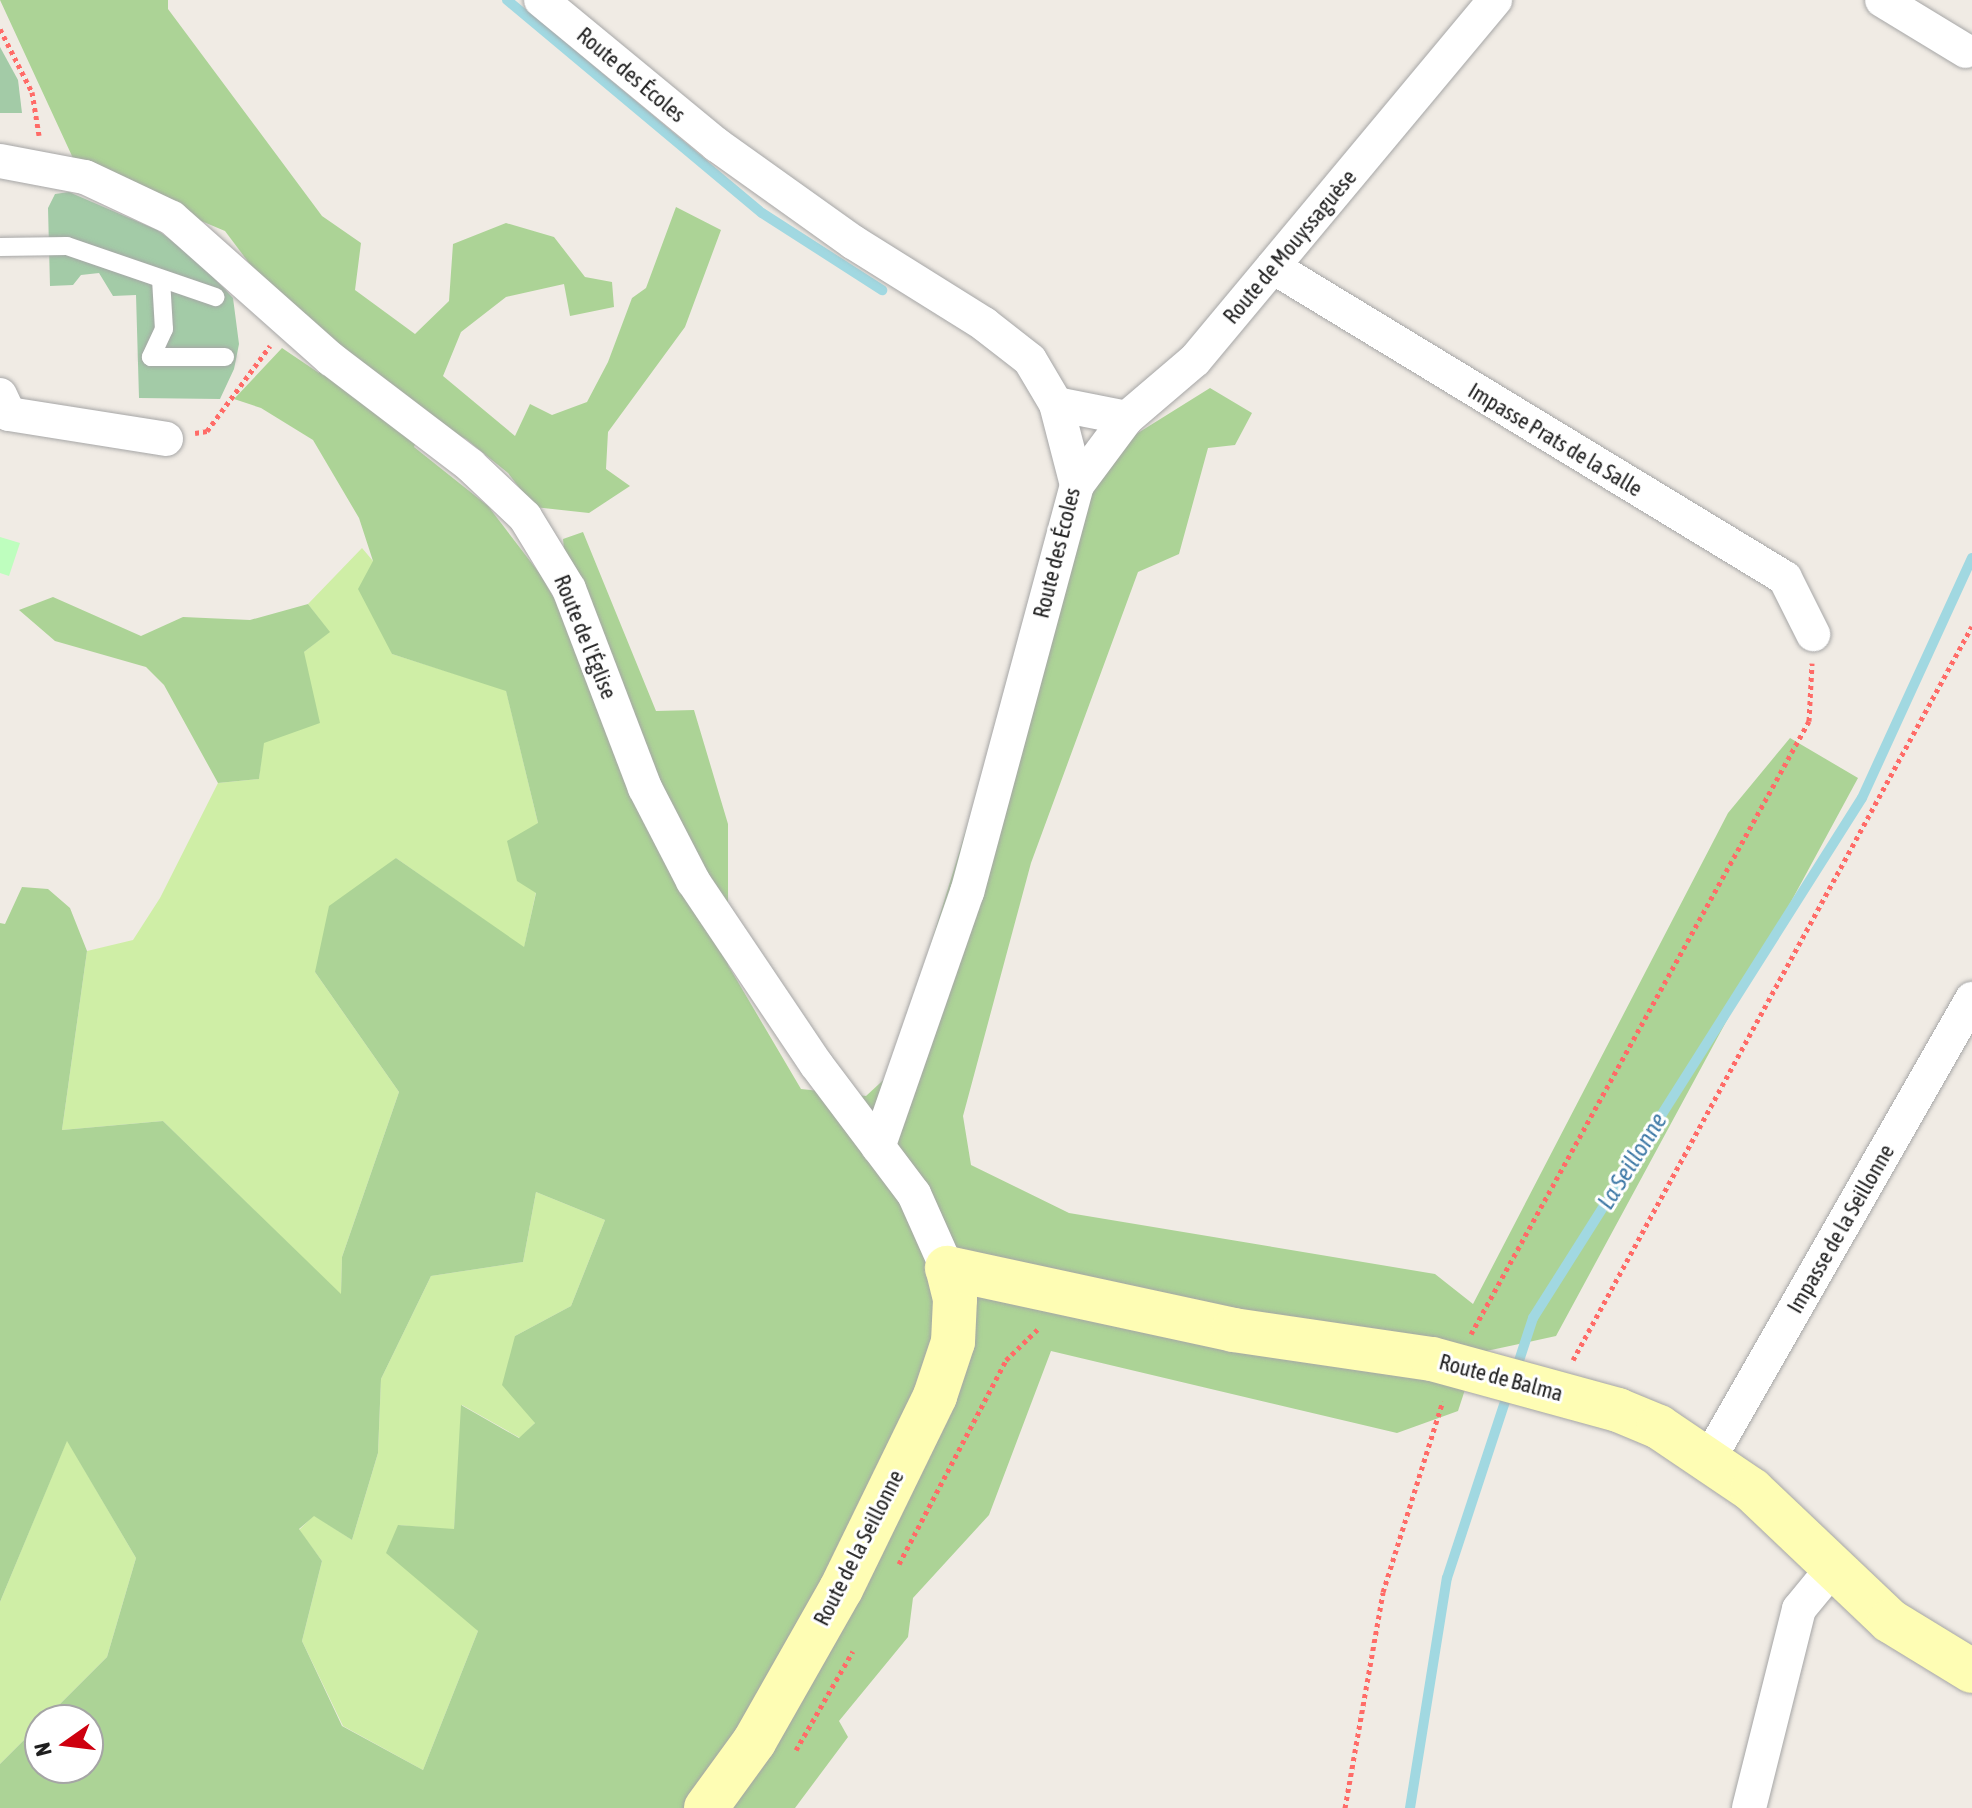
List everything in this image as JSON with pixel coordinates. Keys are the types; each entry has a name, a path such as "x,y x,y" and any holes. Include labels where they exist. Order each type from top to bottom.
{"street":[{"name":"Route des Écoles","path":"541,0 717,145 853,242 984,324 1030,360 1056,404 1077,485 967,892 878,1147"},
{"name":"Route de Mouyssaguèse","path":"1077,485 1127,418 1195,360 1495,0"},
{"path":"1882,0 1966,51"},
{"name":"Route de l'Église","path":"0,161 44,168 128,193 172,218 290,321 479,473 525,517 569,589 645,788 693,881 914,1194 947,1268"},
{"name":"Impasse Prats de la Salle","path":"1273,267 1785,578 1813,634"},
{"path":"0,395 9,414 166,439"},
{"path":"1056,404 1127,418"},
{"name":"Impasse de la Seillonne","path":"1709,1459 1972,999"},
{"name":"Route de Balma","path":"947,1268 1458,1379 1548,1391 1659,1427 1709,1459 1771,1506 1832,1569 1890,1621 1972,1671"},
{"name":"Route de la Seillonne","path":"706,1808 754,1742 841,1589 935,1396 953,1342 955,1299 947,1268"},
{"path":"1749,1808 1799,1609 1832,1569"}],"lane":[{"path":"0,247 67,246 215,297"},
{"path":"161,279 164,329 151,357 225,357"}],"path":[{"path":"0,29 32,92 44,168"},
{"path":"166,439 207,431 290,321"},
{"path":"1548,1391 1972,626"},
{"path":"1345,1808 1383,1592 1458,1379 1809,721 1813,634"},
{"path":"891,1578 1006,1360 1041,1326 1056,1329"},
{"path":"1427,1399 1458,1379"},
{"path":"786,1763 812,1728 855,1647"}],"green space":[{"path":"0,0 168,0 168,9 322,216 361,243 355,290 415,334 449,301 453,244 506,223 554,237 585,277 612,282 614,307 570,316 564,284 506,297 461,332 443,376 515,436 530,404 552,415 587,402 608,362 632,298 646,288 676,207 721,230 685,327 608,432 606,469 630,486 589,513 534,507 508,473 466,439 424,419 414,447 488,506 540,574 572,630 563,539 583,532 656,711 694,710 728,824 728,965 801,1089 866,1096 891,1073 1077,471 1210,388 1252,413 1235,445 1208,448 1179,554 1138,572 1031,863 963,1116 971,1165 1069,1213 1435,1274 1473,1304 1728,813 1790,738 1858,778 1556,1336 1477,1353 1458,1411 1397,1433 1051,1351 989,1515 913,1598 908,1637 839,1721 848,1737 795,1808 0,1808 0,1764 24,1740 24,1784 104,1784 104,1704 60,1704 107,1657 136,1558 67,1441 0,1602 0,923 5,924 22,887 48,889 70,908 87,951 62,1130 163,1121 341,1294 342,1257 399,1092 315,972 329,906 396,858 524,947 536,893 517,881 507,841 538,823 506,691 392,654 358,589 373,561 359,518 313,440 261,408 234,399 282,348 319,373 336,348 267,287 225,231 78,169","holes":["536,1192 605,1220 571,1306 515,1336 502,1385 535,1423 519,1438 461,1405 454,1529 398,1525 386,1553 478,1631 423,1770 342,1726 302,1641 322,1561 299,1529 314,1516 352,1540 378,1453 381,1379 431,1276 523,1262"]},
{"path":"0,47 18,80 22,113 0,113"},
{"path":"69,192 157,230 191,254 233,298 239,344 234,369 220,399 139,398 136,295 113,296 99,273 81,275 73,285 50,286 48,208 55,194"},
{"path":"0,537 20,543 9,576 0,573"},
{"path":"362,548 373,561 392,654 506,690 538,823 536,892 524,948 396,858 315,972 399,1092 342,1257 341,1295 163,1121 62,1130 87,951 133,940 160,898 218,783 259,779 263,743 304,652 329,632 308,604"},
{"path":"53,597 141,636 183,617 250,620 308,604 330,632 304,652 320,723 264,743 259,779 218,783 164,685 146,667 55,641 19,610"},
{"path":"536,1192 605,1220 571,1306 515,1336 535,1423 520,1438 462,1405 454,1530 398,1525 478,1631 423,1770 343,1726 302,1641 322,1561 299,1530 314,1515 352,1540 378,1453 381,1379 431,1276 523,1262"},
{"path":"67,1440 136,1558 107,1657 60,1704 24,1704 24,1740 0,1764 0,1602"}],"waterway":[{"path":"507,0 762,213 882,290"},
{"name":"La Seillonne","path":"1516,1370 1533,1318 1862,798 1972,558"},
{"name":"La Seillonne","path":"1410,1808 1447,1578 1509,1389"}]}
